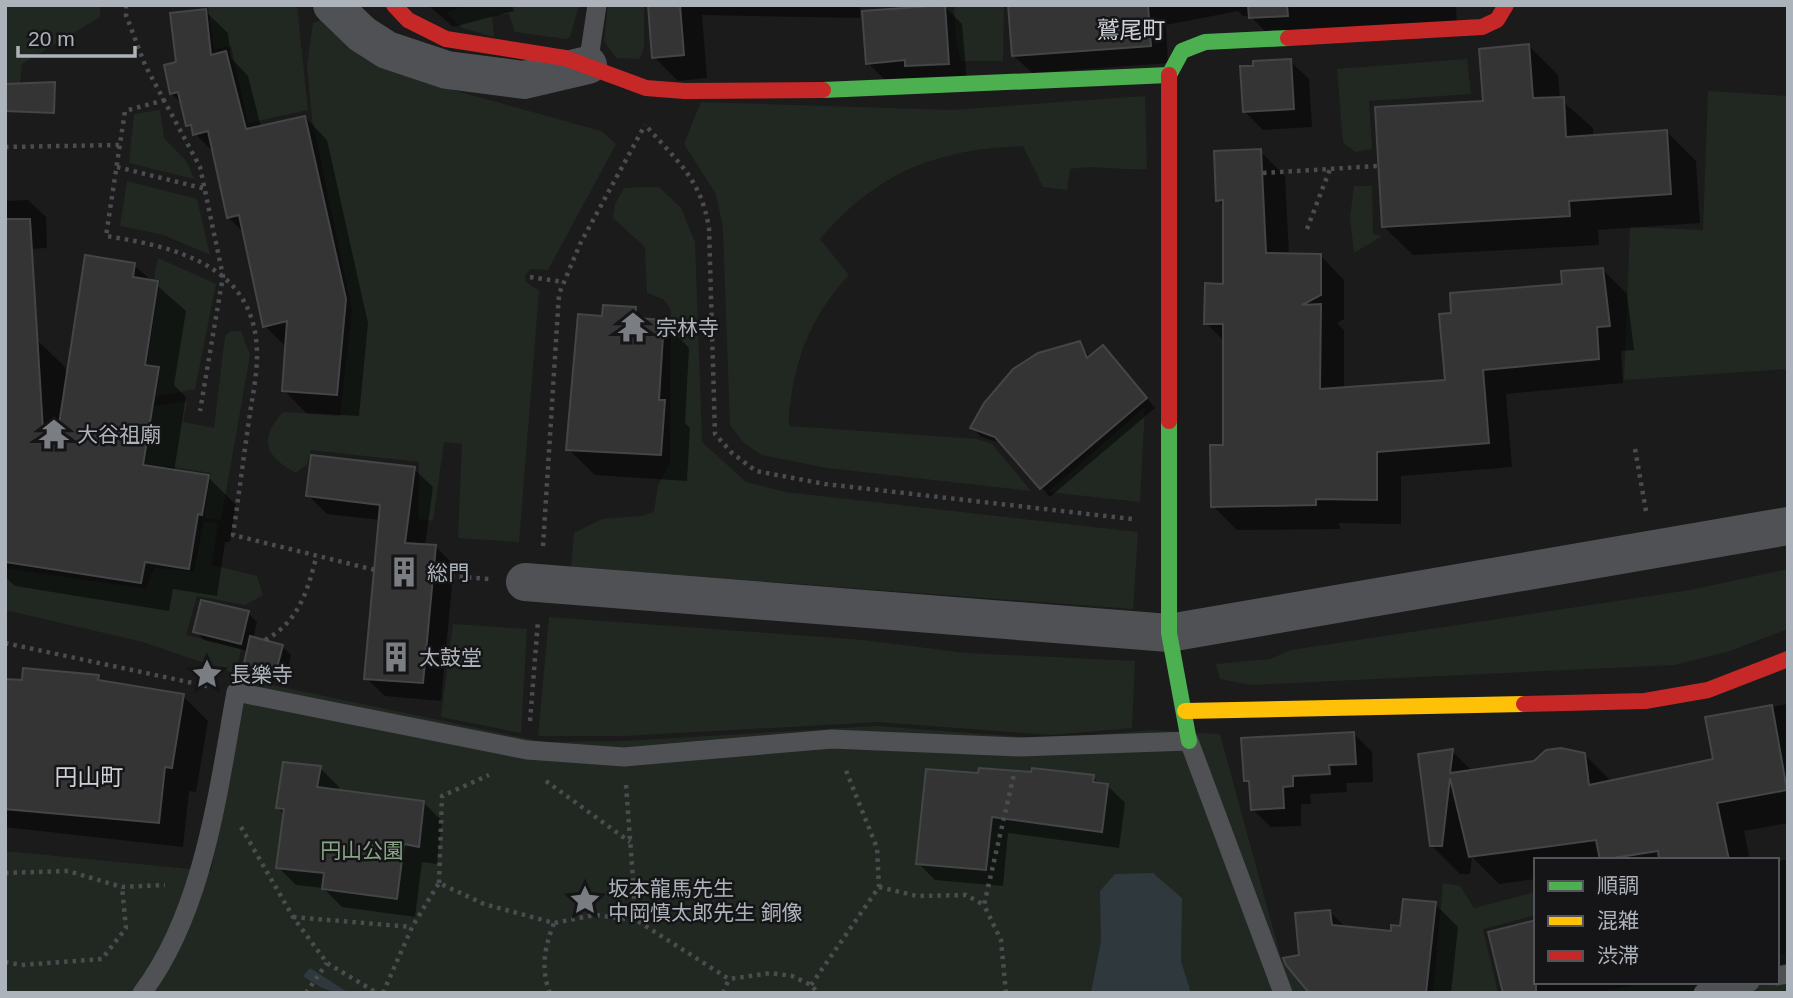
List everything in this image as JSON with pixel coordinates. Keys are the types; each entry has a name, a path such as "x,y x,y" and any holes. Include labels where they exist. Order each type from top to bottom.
{"street":[{"path":"332,5 362,34 387,50 447,70 524,80 588,65"},
{"path":"394,5 402,16 425,29 470,46 565,57 588,65 611,78 662,90 874,89 1169,75"},
{"path":"1189,741 1169,633 1169,75 1182,51 1206,42 1482,27 1497,20 1506,5"},
{"path":"533,582 1169,633 1788,526"},
{"path":"1185,711 1645,701 1708,690 1788,659"}],"lane":[{"path":"588,65 597,5"},
{"path":"142,993 174,941 194,884 218,789 236,692 522,755 624,757 832,739 1020,747 1189,741 1283,993"},
{"path":"1703,993 1741,984"}],"path":[{"path":"126,5 145,65 195,156 207,189 223,276 200,411"},
{"path":"522,755 533,582 555,324 562,282 662,90"},
{"path":"164,100 125,110 106,236 167,247 201,261 223,276 249,312 257,356 233,535 316,558 375,570"},
{"path":"645,125 696,183 705,201 709,228 715,434 740,459 756,471 825,484 1169,523"},
{"path":"5,147 120,145"},
{"path":"1263,173 1378,166"},
{"path":"117,167 207,189"},
{"path":"1307,229 1330,169"},
{"path":"530,276 562,282"},
{"path":"1635,449 1653,550"},
{"path":"265,640 295,616 310,582 316,558"},
{"path":"434,575 533,582"},
{"path":"5,643 236,692"},
{"path":"811,985 878,887 877,848 865,811 832,739"},
{"path":"984,905 1020,747"},
{"path":"522,755 630,842"},
{"path":"383,993 412,928 439,883 442,796 522,755"},
{"path":"624,757 636,920"},
{"path":"234,817 293,917 327,963 377,993"},
{"path":"5,873 68,872 122,887 194,884"},
{"path":"439,883 484,904 554,923 595,915 636,920 729,979 771,973 792,976 811,985 818,993"},
{"path":"5,962 21,965 102,959 126,928 122,887"},
{"path":"878,887 917,896 966,895 984,905 1001,940 1006,993"},
{"path":"293,917 412,928"},
{"path":"550,993 544,962 547,941 554,923"},
{"path":"306,993 327,963"},
{"path":"723,993 729,979"}],"green space":[{"path":"5,5 100,5 100,17 22,64 20,83 5,85"},
{"path":"208,5 297,5 308,110 248,123 231,46 214,49"},
{"path":"469,5 579,5 570,37 566,39 515,32 509,14 492,15 494,37 462,28 446,12"},
{"path":"608,5 644,5 644,47 640,59 616,58 604,41"},
{"path":"954,5 1004,5 1003,61 961,61 956,38"},
{"path":"321,20 435,85 601,131 616,144 548,270 531,269 525,275 526,282 539,291 519,542 458,538 462,444 444,442 433,521 418,519 419,462 311,450 307,464 296,473 277,460 268,447 270,431 283,412 340,416 352,310 312,118 307,66 313,23"},
{"path":"1467,59 1471,94 1369,101 1372,149 1355,152 1343,142 1337,69"},
{"path":"1708,91 1788,96 1788,369 1624,380 1630,227 1703,230"},
{"path":"1145,96 1147,169 1070,169 1067,190 1043,187 1023,146 963,152 911,168 887,181 842,216 820,239 849,275 827,302 803,348 794,381 789,412 790,426 977,439 992,444 1031,491 827,468 762,455 744,443 730,425 723,228 716,194 684,144 701,102 952,110"},
{"path":"160,110 164,138 187,162 194,179 129,163 134,114"},
{"path":"127,181 197,199 210,255 164,235 120,226"},
{"path":"1354,186 1372,186 1373,234 1382,236 1354,253 1350,217"},
{"path":"659,187 681,208 695,242 702,442 746,482 785,492 1138,532 1133,609 571,567 574,533 602,519 641,516 654,512 658,485 670,463 671,310 663,299 647,293 645,247 613,218 615,204 624,188"},
{"path":"158,258 216,284 195,389 156,397 160,367 147,364 160,280 154,279"},
{"path":"231,331 241,331 250,355 221,520 204,518 211,473 166,466 161,485 142,482 154,406 187,401 183,422 214,428 225,336"},
{"path":"1145,407 1140,502 1048,492"},
{"path":"204,521 218,523 212,565 257,576 263,595 245,605 197,596 186,635 241,649 236,674 143,642 5,610 5,568 146,589 154,568 194,571"},
{"path":"1788,569 1788,629 1730,651 1674,665 1251,685 1220,679 1216,664 1270,659 1291,650 1690,590"},
{"path":"549,617 863,640 966,653 1135,661 1132,728 1051,735 878,722 624,736 538,736"},
{"path":"453,624 527,629 521,733 441,717"},
{"name":"円山公園","path":"248,680 544,742 624,741 876,726 1051,739 1151,730 1220,734 1281,958 1307,993 5,993 5,851 211,871"},
{"path":"1443,883 1460,886 1474,908 1534,893 1534,916 1483,929 1498,993 1433,993"},
{"path":"1788,953 1788,993 1596,993 1638,984 1779,984 1779,955"}],"shaded area":[{"path":"1153,873 1182,898 1181,961 1191,993 1091,993 1101,941 1100,891 1115,874"},
{"path":"310,968 349,993 330,991 309,980 303,976"}],"building":[{"path":"648,5 680,5 684,55 652,58"},
{"path":"945,5 949,64 905,66 905,60 866,64 862,11"},
{"path":"1008,5 1148,5 1151,46 1012,56"},
{"path":"1248,5 1287,5 1288,16 1249,18"},
{"path":"206,9 211,55 226,51 246,129 305,116 346,299 337,395 282,391 287,321 263,327 239,215 227,218 208,131 193,135 191,125 186,126 178,92 170,94 164,65 176,62 170,13"},
{"path":"1529,44 1533,98 1564,97 1566,137 1667,130 1671,194 1569,201 1570,216 1382,227 1375,107 1483,101 1479,49"},
{"path":"1291,59 1294,109 1243,112 1240,66 1253,66 1253,61"},
{"path":"55,82 54,113 5,111 5,84"},
{"path":"1261,149 1266,253 1321,254 1321,295 1302,305 1321,304 1320,389 1445,380 1439,314 1451,313 1450,293 1562,284 1561,271 1603,268 1610,326 1597,327 1599,359 1483,370 1489,443 1377,452 1377,500 1316,499 1316,505 1211,507 1210,445 1223,445 1223,324 1204,324 1205,283 1223,284 1223,200 1216,201 1214,151"},
{"path":"5,219 30,219 43,430 58,431 85,255 135,263 133,277 158,281 145,365 159,367 143,465 209,475 202,515 198,514 189,569 145,562 141,583 5,562"},
{"path":"603,305 636,307 635,318 664,320 659,400 665,400 661,455 566,450 578,314 602,316"},
{"path":"1080,341 1087,358 1103,345 1147,398 1040,489 995,437 970,428 984,403 1013,369 1038,353"},
{"path":"311,455 415,467 405,543 436,545 423,683 364,679 380,505 306,496"},
{"path":"201,600 249,611 241,644 193,632"},
{"path":"250,636 283,645 275,675 243,668"},
{"path":"23,668 99,675 98,680 184,694 172,768 165,767 159,823 5,809 5,679 22,680"},
{"path":"1772,705 1787,790 1717,803 1729,858 1659,858 1658,851 1600,858 1596,840 1469,857 1450,778 1442,846 1430,846 1418,754 1453,749 1450,773 1534,761 1546,750 1561,748 1585,753 1589,785 1713,759 1705,717"},
{"path":"1354,732 1356,764 1329,765 1330,774 1293,776 1293,786 1283,787 1284,808 1251,810 1249,781 1244,781 1241,738"},
{"path":"283,762 321,766 317,787 424,801 419,847 404,844 397,899 322,889 324,873 276,868 284,809 276,808"},
{"path":"979,768 1031,772 1032,768 1094,775 1093,782 1108,784 1102,832 992,817 986,870 916,864 926,769 978,773"},
{"path":"1403,899 1436,902 1426,993 1309,993 1286,965 1283,958 1299,955 1295,913 1330,910 1332,925 1391,931 1391,925 1400,926"},
{"path":"1534,920 1536,993 1503,993 1488,932"}],"traffic: fast":[{"path":"823,90 1169,75 1182,51 1205,42 1288,38"},
{"path":"1169,421 1169,633 1189,741"}],"traffic: slow":[{"path":"1185,711 1524,704"}],"traffic: jam":[{"path":"394,5 408,20 446,39 565,58 646,88 684,91 823,90"},
{"path":"1288,38 1482,27 1497,20 1506,5"},
{"path":"1169,75 1169,421"},
{"path":"1524,704 1645,701 1708,690 1788,659"}],"place":[{"name":"宗林寺","path":"633,327"},
{"name":"大谷祖廟","path":"54,434"},
{"name":"総門","path":"404,572"},
{"name":"太鼓堂","path":"396,657"},
{"name":"長樂寺","path":"207,674"},
{"name":"坂本龍馬先生 中岡慎太郎先生 銅像","path":"585,900"}],"district":[{"name":"鷲尾町","path":"1131,30"},
{"name":"円山町","path":"89,777"}]}
